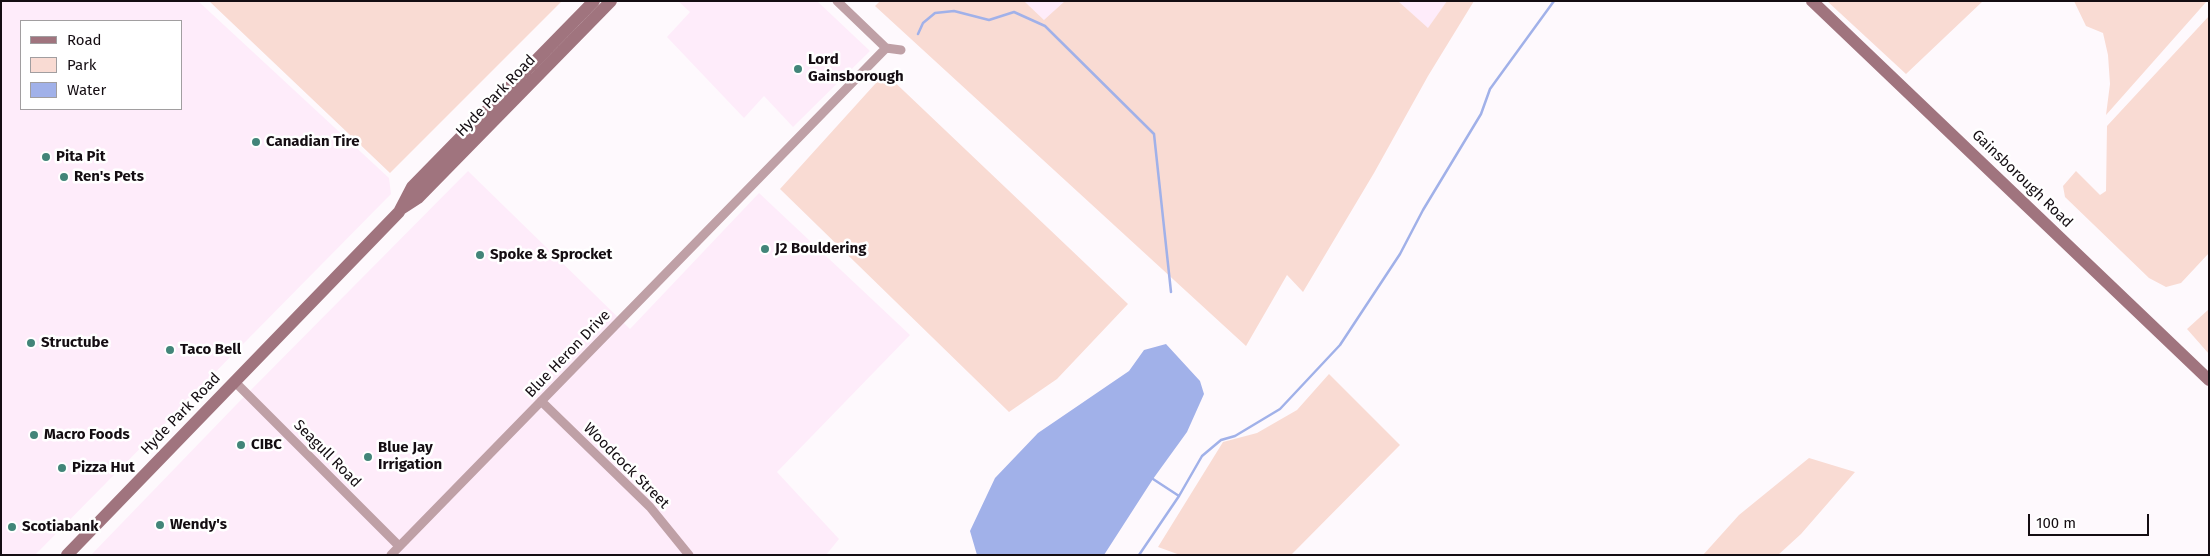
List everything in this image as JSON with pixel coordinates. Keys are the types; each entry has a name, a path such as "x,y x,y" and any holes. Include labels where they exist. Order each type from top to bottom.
{"main road":[{"name":"Hyde Park Road","path":"401,209 412,187 594,1"},
{"name":"Hyde Park Road","path":"67,555 401,209 418,198 611,1"},
{"name":"Gainsborough Road","path":"1812,1 2209,380"}],"street":[{"path":"837,1 886,48 902,50"},
{"name":"Blue Heron Drive","path":"391,555 886,48"},
{"name":"Seagull Road","path":"235,382 399,546"},
{"name":"Woodcock Street","path":"541,401 650,507 689,555"}],"shaded area":[{"path":"1,1 198,1 389,178 391,194 35,555 1,555"},
{"path":"678,1 817,1 870,51 793,127 764,96 744,118 667,37 690,12"},
{"path":"1024,1 1066,1 1045,21"},
{"path":"1398,1 1447,1 1428,29"},
{"path":"468,171 630,329 759,193 910,335 777,472 839,539 826,555 91,555 235,406"}],"green space":[{"path":"209,1 562,1 390,173"},
{"path":"880,1 1024,1 1044,20 1065,1 1398,1 1428,28 1447,1 1474,1 1428,76 1374,173 1303,292 1287,275 1246,346 875,6"},
{"path":"1827,1 1983,1 1906,74"},
{"path":"2074,1 2207,1 2106,115 2110,84 2108,55 2103,33 2086,26"},
{"path":"2209,16 2209,253 2181,283 2166,287 2149,278 2065,197 2063,186 2076,171 2100,195 2106,191 2107,126"},
{"path":"885,73 1128,304 1057,379 1009,412 780,189"},
{"path":"2209,309 2209,354 2187,329"},
{"path":"1329,374 1400,445 1291,555 1180,555 1158,547 1223,442 1257,433 1297,410"},
{"path":"1809,458 1855,472 1801,534 1778,555 1703,555 1739,515"}],"water":[{"path":"1166,344 1200,381 1204,394 1187,432 1153,479 1104,555 977,555 970,531 995,478 1038,433 1129,371 1144,350"}],"waterway":[{"path":"1139,555 1179,496 1202,456 1221,440 1235,436 1280,409 1340,345 1400,254 1423,210 1481,114 1490,89 1554,1"},
{"path":"918,34 923,23 935,13 954,11 989,20 1014,12 1045,26 1154,134 1171,292"},
{"path":"1153,479 1179,496"}],"place":[{"name":"Lord Gainsborough","path":"798,69"},
{"name":"Canadian Tire","path":"256,142"},
{"name":"Pita Pit","path":"46,157"},
{"name":"Ren's Pets","path":"64,177"},
{"name":"J2 Bouldering","path":"765,249"},
{"name":"Spoke & Sprocket","path":"480,255"},
{"name":"Structube","path":"31,343"},
{"name":"Taco Bell","path":"170,350"},
{"name":"Macro Foods","path":"34,435"},
{"name":"CIBC","path":"241,445"},
{"name":"Blue Jay Irrigation","path":"368,457"},
{"name":"Pizza Hut","path":"62,468"},
{"name":"Wendy's","path":"160,525"},
{"name":"Scotiabank","path":"12,527"}]}
